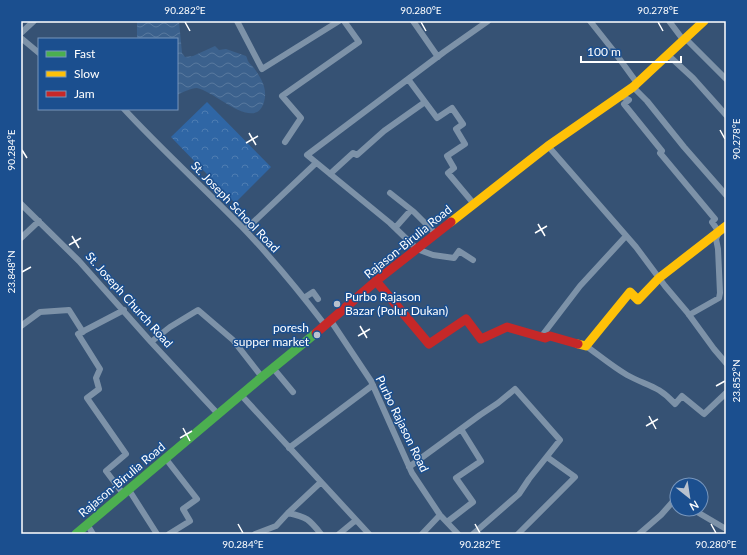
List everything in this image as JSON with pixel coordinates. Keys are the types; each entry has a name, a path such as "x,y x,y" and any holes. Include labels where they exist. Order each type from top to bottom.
{"street":[{"path":"21,33 34,21"},
{"path":"237,21 262,68 339,21"},
{"path":"285,142 301,118 282,96 359,42 344,21"},
{"path":"413,21 438,57"},
{"path":"473,260 460,251 454,258 417,249 396,228 307,155 488,21"},
{"path":"590,21 613,50 647,101 684,147 726,195"},
{"path":"669,21 685,40 726,79"},
{"name":"Rajason-Birulia Road","path":"76,534 166,460 240,395 328,323 376,281 548,146 635,85 704,21"},
{"path":"21,38 38,52"},
{"path":"668,55 693,78 726,115"},
{"path":"408,80 437,118 452,108 463,124 456,129 465,144 447,156 454,168 448,173 474,204"},
{"path":"621,96 629,100 624,104 662,151 660,153 715,219 712,222 723,229"},
{"path":"330,174 352,153 357,155 384,131 425,102"},
{"name":"St. Joseph School Road","path":"125,110 147,134 245,230 304,298 328,323"},
{"path":"548,146 626,236 726,363"},
{"path":"245,230 316,163"},
{"path":"390,193 411,210 436,234"},
{"name":"St. Joseph Church Road","path":"21,204 79,261 218,414"},
{"path":"396,228 411,210"},
{"path":"21,238 39,221"},
{"path":"586,346 630,292 638,300 660,278 723,229"},
{"path":"689,315 719,298 720,273 716,239 723,229"},
{"path":"541,337 580,286 626,236"},
{"path":"376,281 429,344 466,319 481,340 507,327 545,338 550,336 586,346 628,375 656,387 668,396 675,404 682,396 704,414 726,393"},
{"path":"304,298 314,292 318,299"},
{"path":"21,326 40,312 69,310 83,332"},
{"path":"124,310 78,334 100,370 96,378 99,389 87,398 126,454 106,471 143,511 157,534"},
{"path":"151,342 170,327 198,310 233,340 262,377"},
{"name":"Purbo Rajason Road","path":"328,323 373,385 409,467 440,515 458,534"},
{"path":"273,368 293,392"},
{"path":"289,448 373,385"},
{"path":"409,467 498,403 514,389 560,440 519,494 473,534"},
{"path":"240,395 369,534"},
{"path":"446,522 473,502 456,478 481,461 460,429"},
{"path":"518,534 575,477 546,457"},
{"path":"166,460 197,499 183,509 190,521 169,534"},
{"path":"255,534 276,526 321,482"},
{"path":"639,534 669,506"},
{"path":"288,513 302,516 311,521 321,534"},
{"path":"422,534 440,515"},
{"path":"706,517 726,529"},
{"path":"339,534 356,520"},
{"path":"87,524 93,534"}],"green space":[{"path":"207,102 271,167 235,203 171,137"}],"water":[{"path":"137,21 179,21 182,53 185,57 193,56 215,46 219,50 226,49 246,56 248,62 254,68 263,84 265,93 264,102 259,110 252,113 234,108 197,88 190,89 178,95 178,38 137,38"}],"traffic: fast":[{"path":"76,534 316,333"}],"traffic: slow":[{"path":"451,222 548,146 633,87 704,21"},
{"path":"578,344 586,346 630,292 638,300 659,278 726,226"}],"traffic: jam":[{"path":"316,333 376,281 451,222"},
{"path":"376,281 429,344 466,319 481,339 507,327 545,338 550,336 578,344"}],"place":[{"name":"Purbo Rajason Bazar (Polur Dukan)","path":"337,304"},
{"name":"poresh supper market","path":"317,335"}]}
